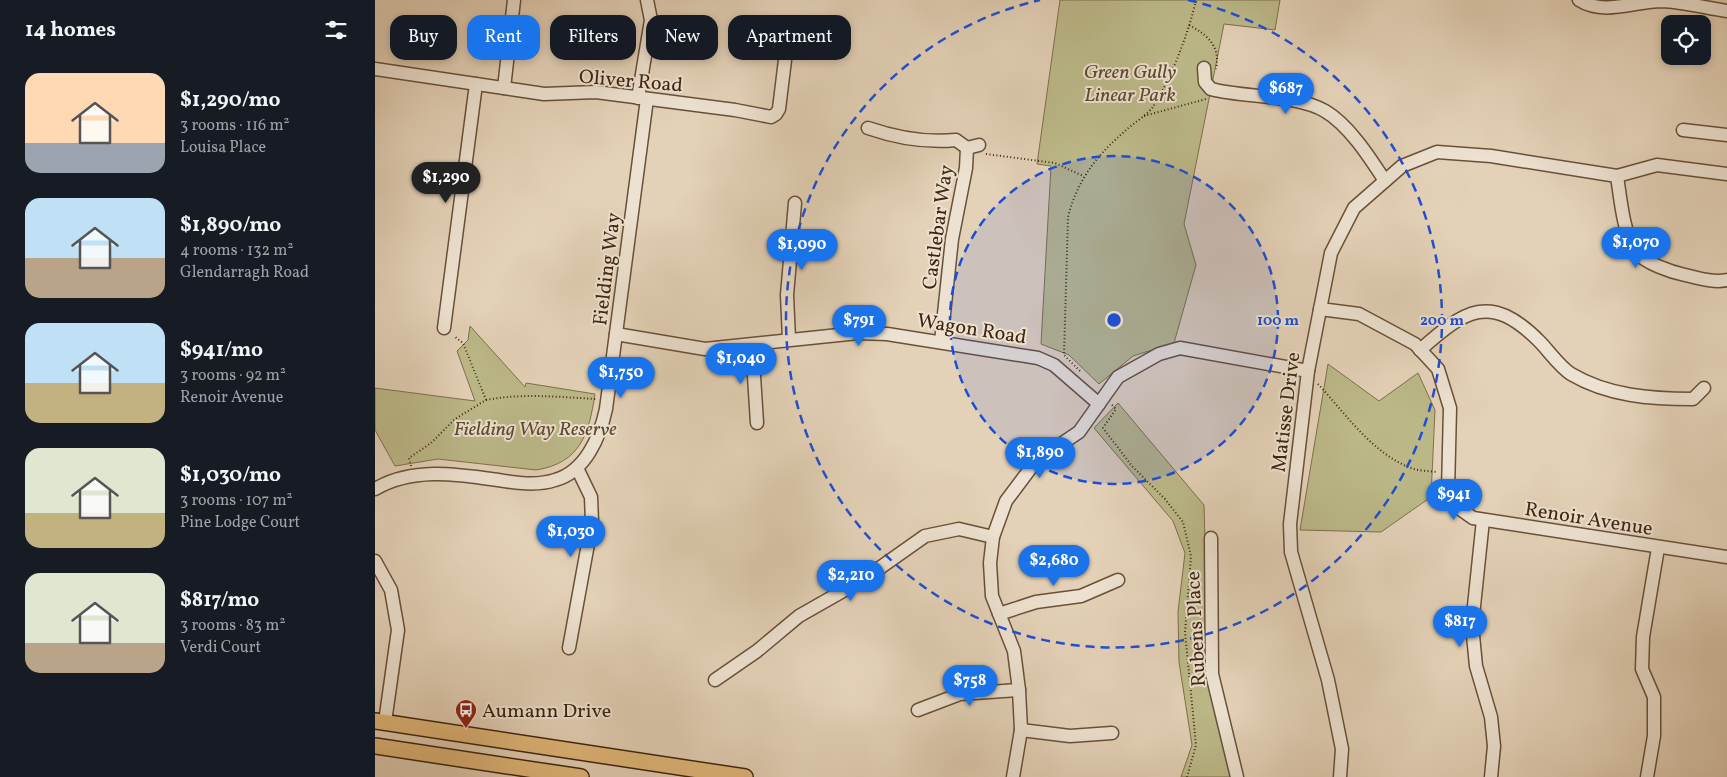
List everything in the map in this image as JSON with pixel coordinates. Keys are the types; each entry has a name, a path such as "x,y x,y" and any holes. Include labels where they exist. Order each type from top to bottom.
{"main road":[{"path":"380,721 745,777"},
{"path":"375,746 581,777"}],"street":[{"path":"504,88 514,0"},
{"name":"Fielding Way","path":"375,489 389,481 427,473 455,474 520,484 555,480 577,468 595,443 602,427 616,334 651,20 647,0"},
{"path":"1579,0 1584,4 1612,8 1663,1 1727,12"},
{"name":"Oliver Road","path":"375,68 544,94 596,92 735,110 771,117 779,109 785,60"},
{"path":"1210,70 1205,82 1211,89 1298,102 1325,111 1357,140 1385,181"},
{"path":"444,328 476,84"},
{"name":"Castlebar Way","path":"868,128 891,136 935,142 956,140 977,149 965,168 952,239 941,342"},
{"path":"1683,130 1727,135"},
{"name":"Matisse Drive","path":"1339,777 1342,749 1339,732 1327,680 1291,552 1290,524 1308,371 1331,253 1353,208 1402,166 1437,152 1491,156 1617,176 1657,165 1727,174"},
{"path":"1617,176 1625,224 1636,252 1675,273 1717,282 1727,280"},
{"path":"789,339 787,296 795,203"},
{"name":"Renoir Avenue","path":"1321,309 1359,314 1415,344 1438,369 1450,408 1451,436 1447,474 1448,491 1456,506 1473,518 1658,548 1727,557"},
{"path":"1420,350 1450,323 1473,312 1494,312 1510,317 1526,329 1570,373 1609,391 1657,399 1693,399 1704,388"},
{"name":"Wagon Road","path":"616,334 705,349 858,333 887,334 1038,358 1054,365 1099,404"},
{"path":"752,345 757,423"},
{"path":"1013,777 1021,730 1015,651 992,596 990,563 993,537 1006,501 1037,461 1079,432 1118,377 1159,354 1180,348 1308,371"},
{"path":"569,648 592,522 591,497 577,468"},
{"path":"1483,520 1472,625 1476,666 1491,716 1494,746 1491,777"},
{"path":"715,680 757,651 799,616 864,579 925,536 959,529 993,537"},
{"name":"Rubens Place","path":"1211,538 1212,674 1237,777"},
{"path":"1647,777 1654,736 1654,697 1642,669 1643,637 1658,548"},
{"path":"375,561 391,590 398,630 380,721"},
{"path":"999,614 1036,602 1081,596 1118,580"},
{"path":"918,710 960,694 1019,690"},
{"path":"1021,730 1070,736 1112,733"}],"path":[{"path":"1189,26 1205,35 1216,48 1218,63 1210,70"},
{"path":"1141,117 1206,99 1218,91"},
{"path":"977,149 1055,164 1083,176"},
{"path":"444,328 463,343 486,400"},
{"path":"1308,371 1360,431 1387,455 1413,469 1447,474"},
{"path":"413,476 409,458 431,443 455,419 486,400 508,396 537,395 607,400"}],"green space":[{"name":"Green Gully Linear Park","path":"1060,0 1280,0 1275,30 1224,24 1184,224 1196,265 1174,343 1133,356 1099,384 1069,355 1041,344 1051,166 1037,164"},
{"name":"Fielding Way Reserve","path":"470,326 525,387 526,383 595,394 586,433 573,453 563,461 536,470 438,459 395,466 375,430 375,388 475,401 457,351 468,340"},
{"path":"1328,364 1379,401 1418,373 1435,410 1431,497 1381,532 1300,530"},
{"path":"1118,403 1204,505 1209,678 1234,777 1181,777 1192,745 1179,662 1178,612 1185,553 1173,521 1094,428"}],"place":[{"name":"Aumann Drive","path":"466,729"}]}
